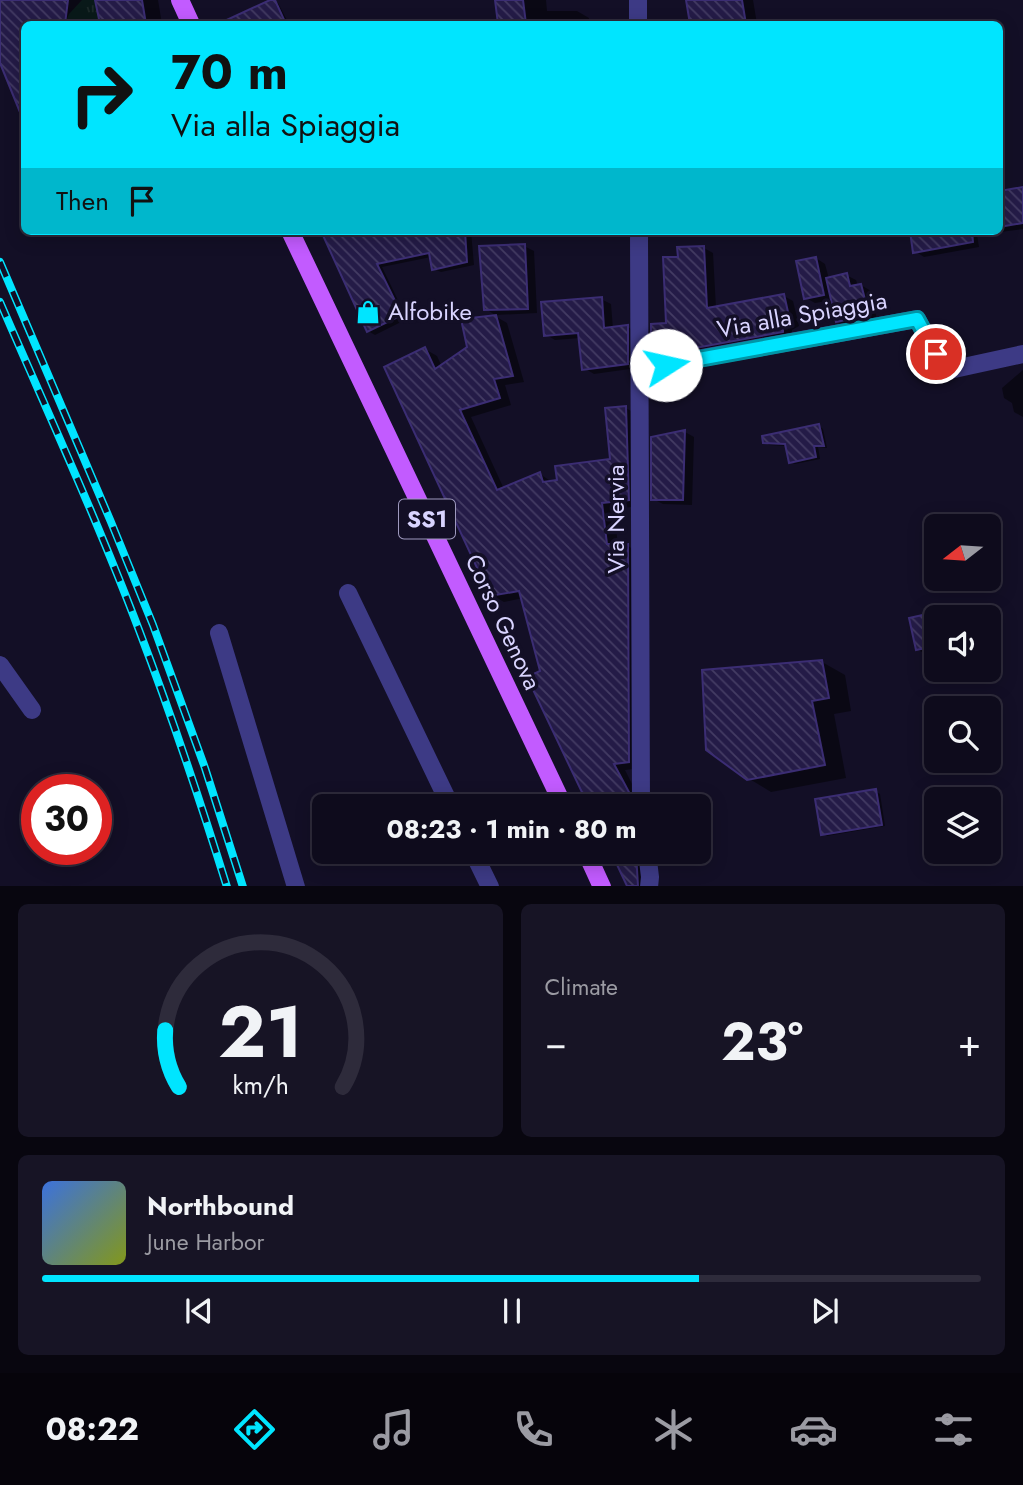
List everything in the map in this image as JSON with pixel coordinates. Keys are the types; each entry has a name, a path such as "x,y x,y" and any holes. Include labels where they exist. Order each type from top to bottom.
{"main road":[{"path":"180,0 190,21"},
{"name":"Corso Genova","path":"292,235 558,794"},
{"path":"592,864 603,886"}],"street":[{"path":"638,0 638,21"},
{"name":"Via Nervia","path":"639,235 641,794"},
{"name":"Via alla Spiaggia","path":"641,369 917,319 945,371 1023,354"},
{"path":"348,593 445,794"},
{"path":"219,633 296,886"},
{"path":"0,665 32,710"},
{"path":"479,864 490,886"},
{"path":"648,864 649,886"}],"green space":[{"path":"82,0 95,0 99,21 66,21"}],"building":[{"path":"0,0 68,0 65,21 21,21 21,115 0,63"},
{"path":"95,0 142,0 146,21 99,21"},
{"path":"275,0 285,21 224,21"},
{"path":"495,0 523,0 526,21 498,21"},
{"path":"686,0 742,0 746,21 690,21"},
{"path":"1023,187 1023,223 1003,226 1003,190"},
{"path":"323,235 465,235 467,262 432,270 429,253 377,264 402,315 367,332"},
{"path":"911,235 972,235 973,242 913,253"},
{"path":"525,244 528,309 484,310 479,246"},
{"path":"704,246 707,308 784,294 790,321 783,325 783,332 651,356 651,324 666,323 663,257 678,257 677,247"},
{"path":"816,257 824,295 804,299 796,261"},
{"path":"847,273 850,286 861,284 869,315 836,322 826,278"},
{"path":"602,297 604,328 628,325 628,364 582,370 578,333 544,336 541,302"},
{"path":"496,315 513,376 494,379 500,398 460,410 497,490 540,472 543,482 557,480 555,466 610,459 605,408 626,406 629,500 602,503 607,544 628,544 629,762 614,764 630,794 583,794 527,677 540,671 519,591 490,596 384,367 425,347 435,369 467,347 461,319"},
{"path":"819,424 824,446 814,446 816,457 789,463 785,444 763,443 762,436"},
{"path":"685,430 683,500 651,500 651,437"},
{"path":"924,615 924,648 916,650 909,618"},
{"path":"822,660 829,698 812,701 825,765 747,780 706,750 702,670"},
{"path":"876,789 882,825 821,835 815,799"},
{"path":"617,864 637,864 638,886 627,886"}],"railway":[{"path":"0,262 153,625 205,768 243,886"},
{"path":"0,302 89,506 139,630 185,757 227,886"}],"place":[{"name":"Alfobike","path":"368,312"}],"route":[{"path":"666,365 917,319 936,354"}]}
